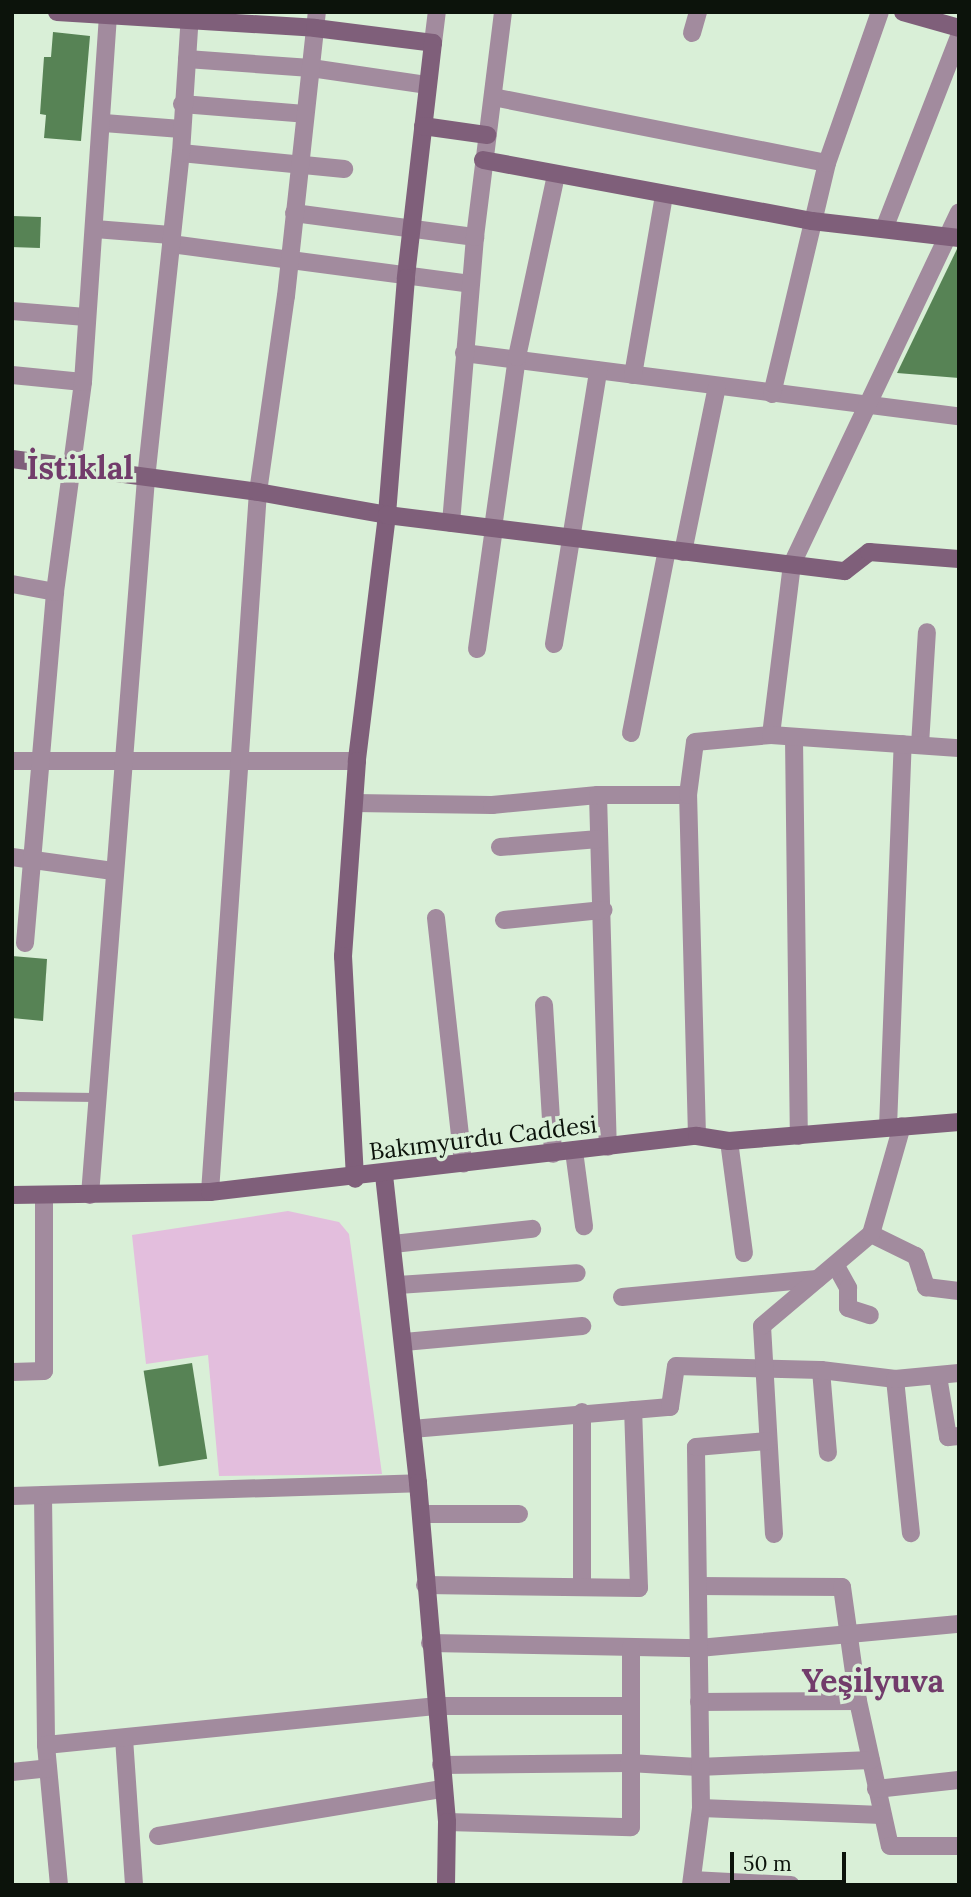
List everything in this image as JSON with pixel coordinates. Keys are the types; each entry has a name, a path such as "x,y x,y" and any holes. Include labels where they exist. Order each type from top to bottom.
{"street":[{"path":"57,12 316,20 433,43"},
{"path":"355,1179 343,956 357,761 387,515 406,278 437,12"},
{"path":"450,523 470,284 503,12"},
{"path":"692,33 698,12"},
{"path":"772,394 827,163 880,12"},
{"path":"903,12 959,28"},
{"path":"24,943 33,858 32,828 43,762 55,592 69,467 83,382 86,317 104,123 108,14"},
{"path":"90,1195 122,761 146,479 181,153 182,104 190,15"},
{"path":"210,1192 242,761 258,492 316,20"},
{"path":"884,229 959,37"},
{"path":"187,59 311,68 428,85"},
{"path":"493,97 827,163"},
{"path":"182,104 305,114"},
{"path":"104,123 181,129"},
{"path":"423,127 487,135"},
{"path":"181,153 344,169"},
{"path":"483,160 664,196 812,221 953,237"},
{"path":"477,649 517,357 556,175"},
{"path":"633,375 664,196"},
{"path":"294,213 475,237"},
{"path":"771,736 792,564 867,404 953,237 959,213"},
{"path":"95,229 171,239 288,262 470,284"},
{"path":"12,311 86,317"},
{"path":"464,353 517,357 717,387 959,416"},
{"path":"554,644 598,371"},
{"path":"12,374 83,382"},
{"path":"631,733 717,387"},
{"path":"12,459 258,492 387,515 845,571 869,552 959,559"},
{"path":"12,584 55,592"},
{"path":"774,1534 762,1326 871,1234 895,1127 912,745 927,632"},
{"path":"697,1136 688,795 695,742 771,736 959,748"},
{"path":"794,738 799,1136"},
{"path":"12,761 357,761"},
{"path":"354,803 492,805 598,795 688,795"},
{"path":"598,795 608,1147"},
{"path":"500,847 599,839"},
{"path":"12,857 113,871"},
{"path":"504,920 603,910"},
{"path":"436,918 463,1164"},
{"path":"544,1005 553,1154"},
{"name":"Bakımyurdu Caddesi","path":"12,1195 210,1192 355,1179 697,1136 729,1141 959,1122"},
{"path":"729,1141 744,1253"},
{"path":"574,1151 584,1226"},
{"path":"384,1175 421,1514 442,1789 447,1822 446,1885"},
{"path":"12,1372 44,1371 44,1196"},
{"path":"393,1244 533,1229"},
{"path":"871,1234 916,1256 926,1287 959,1291"},
{"path":"836,1266 848,1288 848,1308 870,1315"},
{"path":"398,1285 578,1273"},
{"path":"622,1297 817,1279"},
{"path":"404,1342 582,1326"},
{"path":"412,1429 582,1412 670,1407 676,1366 821,1370 895,1380 959,1373"},
{"path":"821,1370 828,1453"},
{"path":"938,1376 948,1437 959,1436"},
{"path":"895,1380 911,1533"},
{"path":"425,1585 639,1588 633,1410"},
{"path":"582,1412 582,1586"},
{"path":"767,1441 696,1447 698,1768 701,1808 692,1883 791,1885"},
{"path":"12,1496 418,1483"},
{"path":"43,1495 46,1745 59,1885"},
{"path":"421,1514 519,1514"},
{"path":"698,1586 842,1587 851,1636 858,1701 890,1846 959,1846"},
{"path":"430,1643 699,1648 959,1624"},
{"path":"447,1822 631,1827 631,1647"},
{"path":"699,1702 858,1701"},
{"path":"46,1745 435,1706 631,1706"},
{"path":"124,1738 134,1885"},
{"path":"441,1765 629,1763 698,1768 872,1760"},
{"path":"12,1772 48,1768"},
{"path":"876,1788 959,1780"},
{"path":"158,1836 442,1789"},
{"path":"701,1808 882,1815"}],"lane":[{"path":"16,1096 97,1097"}],"shaded area":[{"path":"288,1211 339,1222 349,1234 382,1474 219,1476 208,1355 146,1364 132,1235"}],"building":[{"path":"53,32 90,36 81,141 44,138 46,115 40,114 44,57 51,57"},
{"path":"12,216 41,217 40,248 12,247"},
{"path":"957,249 959,378 897,373"},
{"path":"12,956 47,959 43,1021 12,1018"},
{"path":"192,1363 207,1459 159,1466 144,1371"}],"district":[{"name":"İstiklal","path":"80,468"},
{"name":"Yeşilyuva","path":"873,1681"}]}
